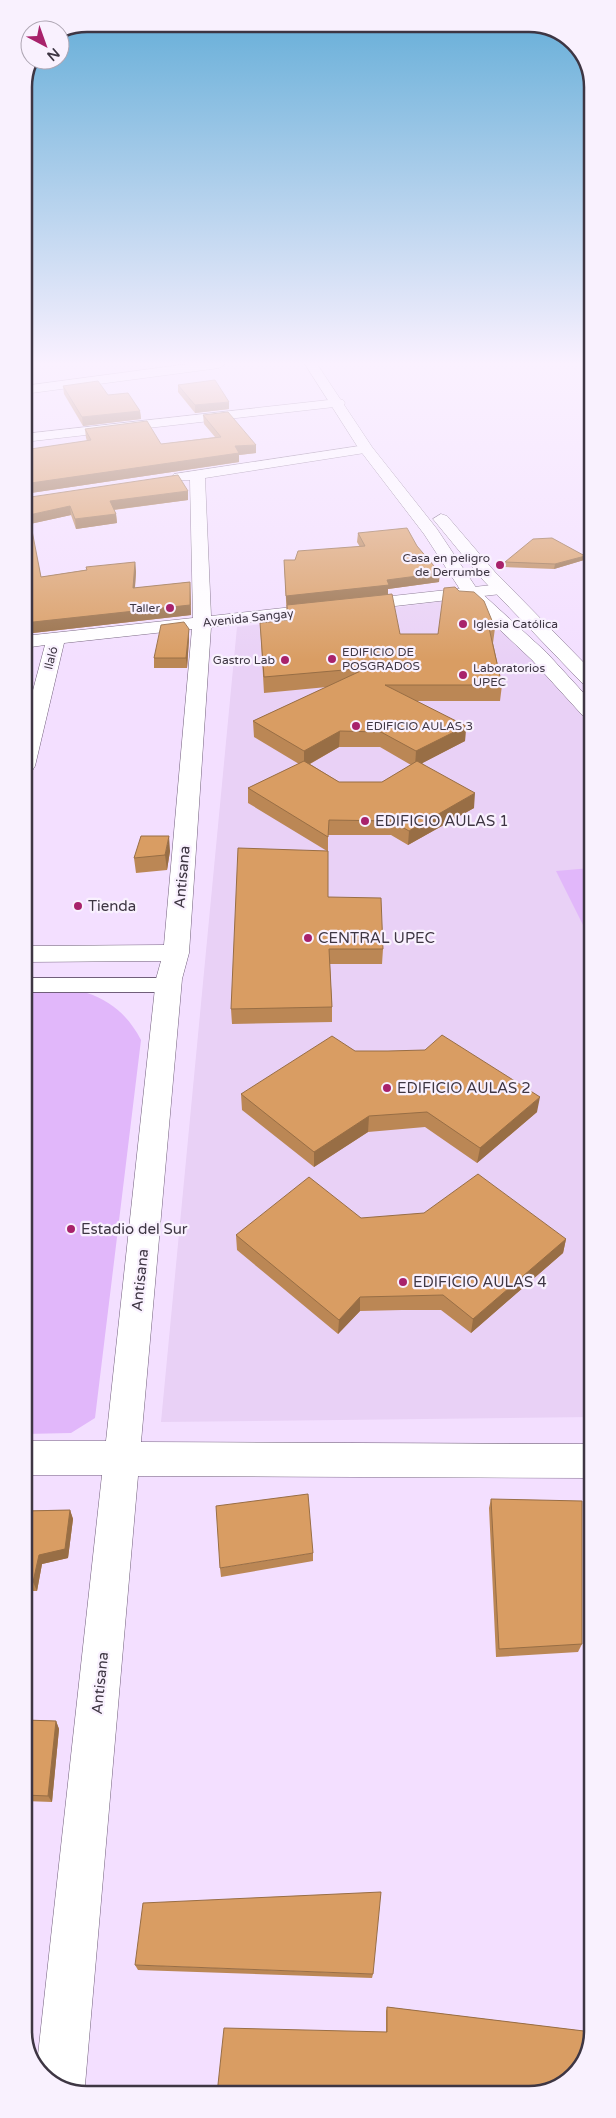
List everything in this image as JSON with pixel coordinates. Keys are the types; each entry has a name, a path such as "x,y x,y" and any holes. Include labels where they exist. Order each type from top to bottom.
{"street":[{"path":"168,479 272,463"},
{"path":"377,463 431,532 471,593 539,656 584,704"},
{"path":"396,463 416,490 501,589 584,674"},
{"name":"Antisana","path":"61,2078 169,985 176,953 202,623 197,474"},
{"name":"Avenida Sangay","path":"33,641 501,589"},
{"name":"Ilaló","path":"33,730 56,638"},
{"path":"33,954 176,953"},
{"path":"33,985 169,985"},
{"path":"33,1458 584,1461"}],"shaded area":[{"path":"470,598 549,675 584,716 584,1417 161,1422 237,627"},
{"path":"584,869 584,927 556,871"},
{"name":"Estadio del Sur","path":"74,991 96,996 119,1011 131,1024 141,1040 95,1418 71,1433 33,1434 33,992"}],"building":[{"path":"33,463 171,463 33,483"},
{"path":"178,475 188,491 110,501 116,514 75,519 70,506 33,514 33,497"},
{"path":"407,528 417,546 440,573 387,580 389,585 286,596 284,560 295,560 298,551 365,546 358,533"},
{"path":"33,536 41,577 87,570 86,567 135,562 133,588 190,582 190,605 33,622"},
{"path":"552,538 584,556 555,564 505,562 533,539"},
{"path":"455,587 459,591 474,592 484,601 495,628 489,628 502,685 385,685 466,726 416,751 381,732 340,731 304,751 253,721 367,668 264,677 260,623 288,620 287,605 392,594 400,634 438,634 444,588"},
{"path":"184,622 189,629 186,658 154,658 161,625"},
{"name":"EDIFICIO AULAS 1","path":"304,761 339,782 382,782 417,761 475,793 409,831 392,821 329,820 328,837 248,788"},
{"path":"141,836 169,836 165,855 134,858"},
{"name":"CENTRAL UPEC","path":"238,848 328,851 328,897 381,898 383,949 329,949 332,1007 231,1009"},
{"name":"EDIFICIO AULAS 2","path":"442,1035 540,1097 480,1148 427,1112 369,1116 314,1152 241,1094 332,1036 355,1051 388,1051 425,1050"},
{"name":"EDIFICIO AULAS 4","path":"478,1174 566,1239 473,1319 443,1295 360,1297 339,1320 236,1235 309,1177 361,1218 424,1213"},
{"path":"308,1494 313,1553 220,1568 216,1506"},
{"path":"491,1499 582,1501 582,1644 499,1649"},
{"path":"70,1510 65,1549 39,1555 33,1582 33,1511"},
{"path":"33,1720 56,1721 48,1796 33,1795"},
{"path":"381,1892 373,1974 135,1965 143,1903"},
{"path":"387,2007 584,2031 581,2048 565,2072 546,2083 528,2086 218,2085 224,2028 387,2032"}],"place":[{"name":"Casa en peligro de Derrumbe","path":"500,565"},
{"name":"Taller","path":"170,608"},
{"name":"Iglesia Católica","path":"463,624"},
{"name":"EDIFICIO DE POSGRADOS","path":"332,659"},
{"name":"Gastro Lab","path":"285,660"},
{"name":"Laboratorios UPEC","path":"463,675"},
{"name":"EDIFICIO AULAS 3","path":"356,726"},
{"name":"EDIFICIO AULAS 1","path":"365,821"},
{"name":"Tienda","path":"78,906"},
{"name":"CENTRAL UPEC","path":"308,938"},
{"name":"EDIFICIO AULAS 2","path":"387,1088"},
{"name":"Estadio del Sur","path":"71,1229"},
{"name":"EDIFICIO AULAS 4","path":"403,1282"}]}
